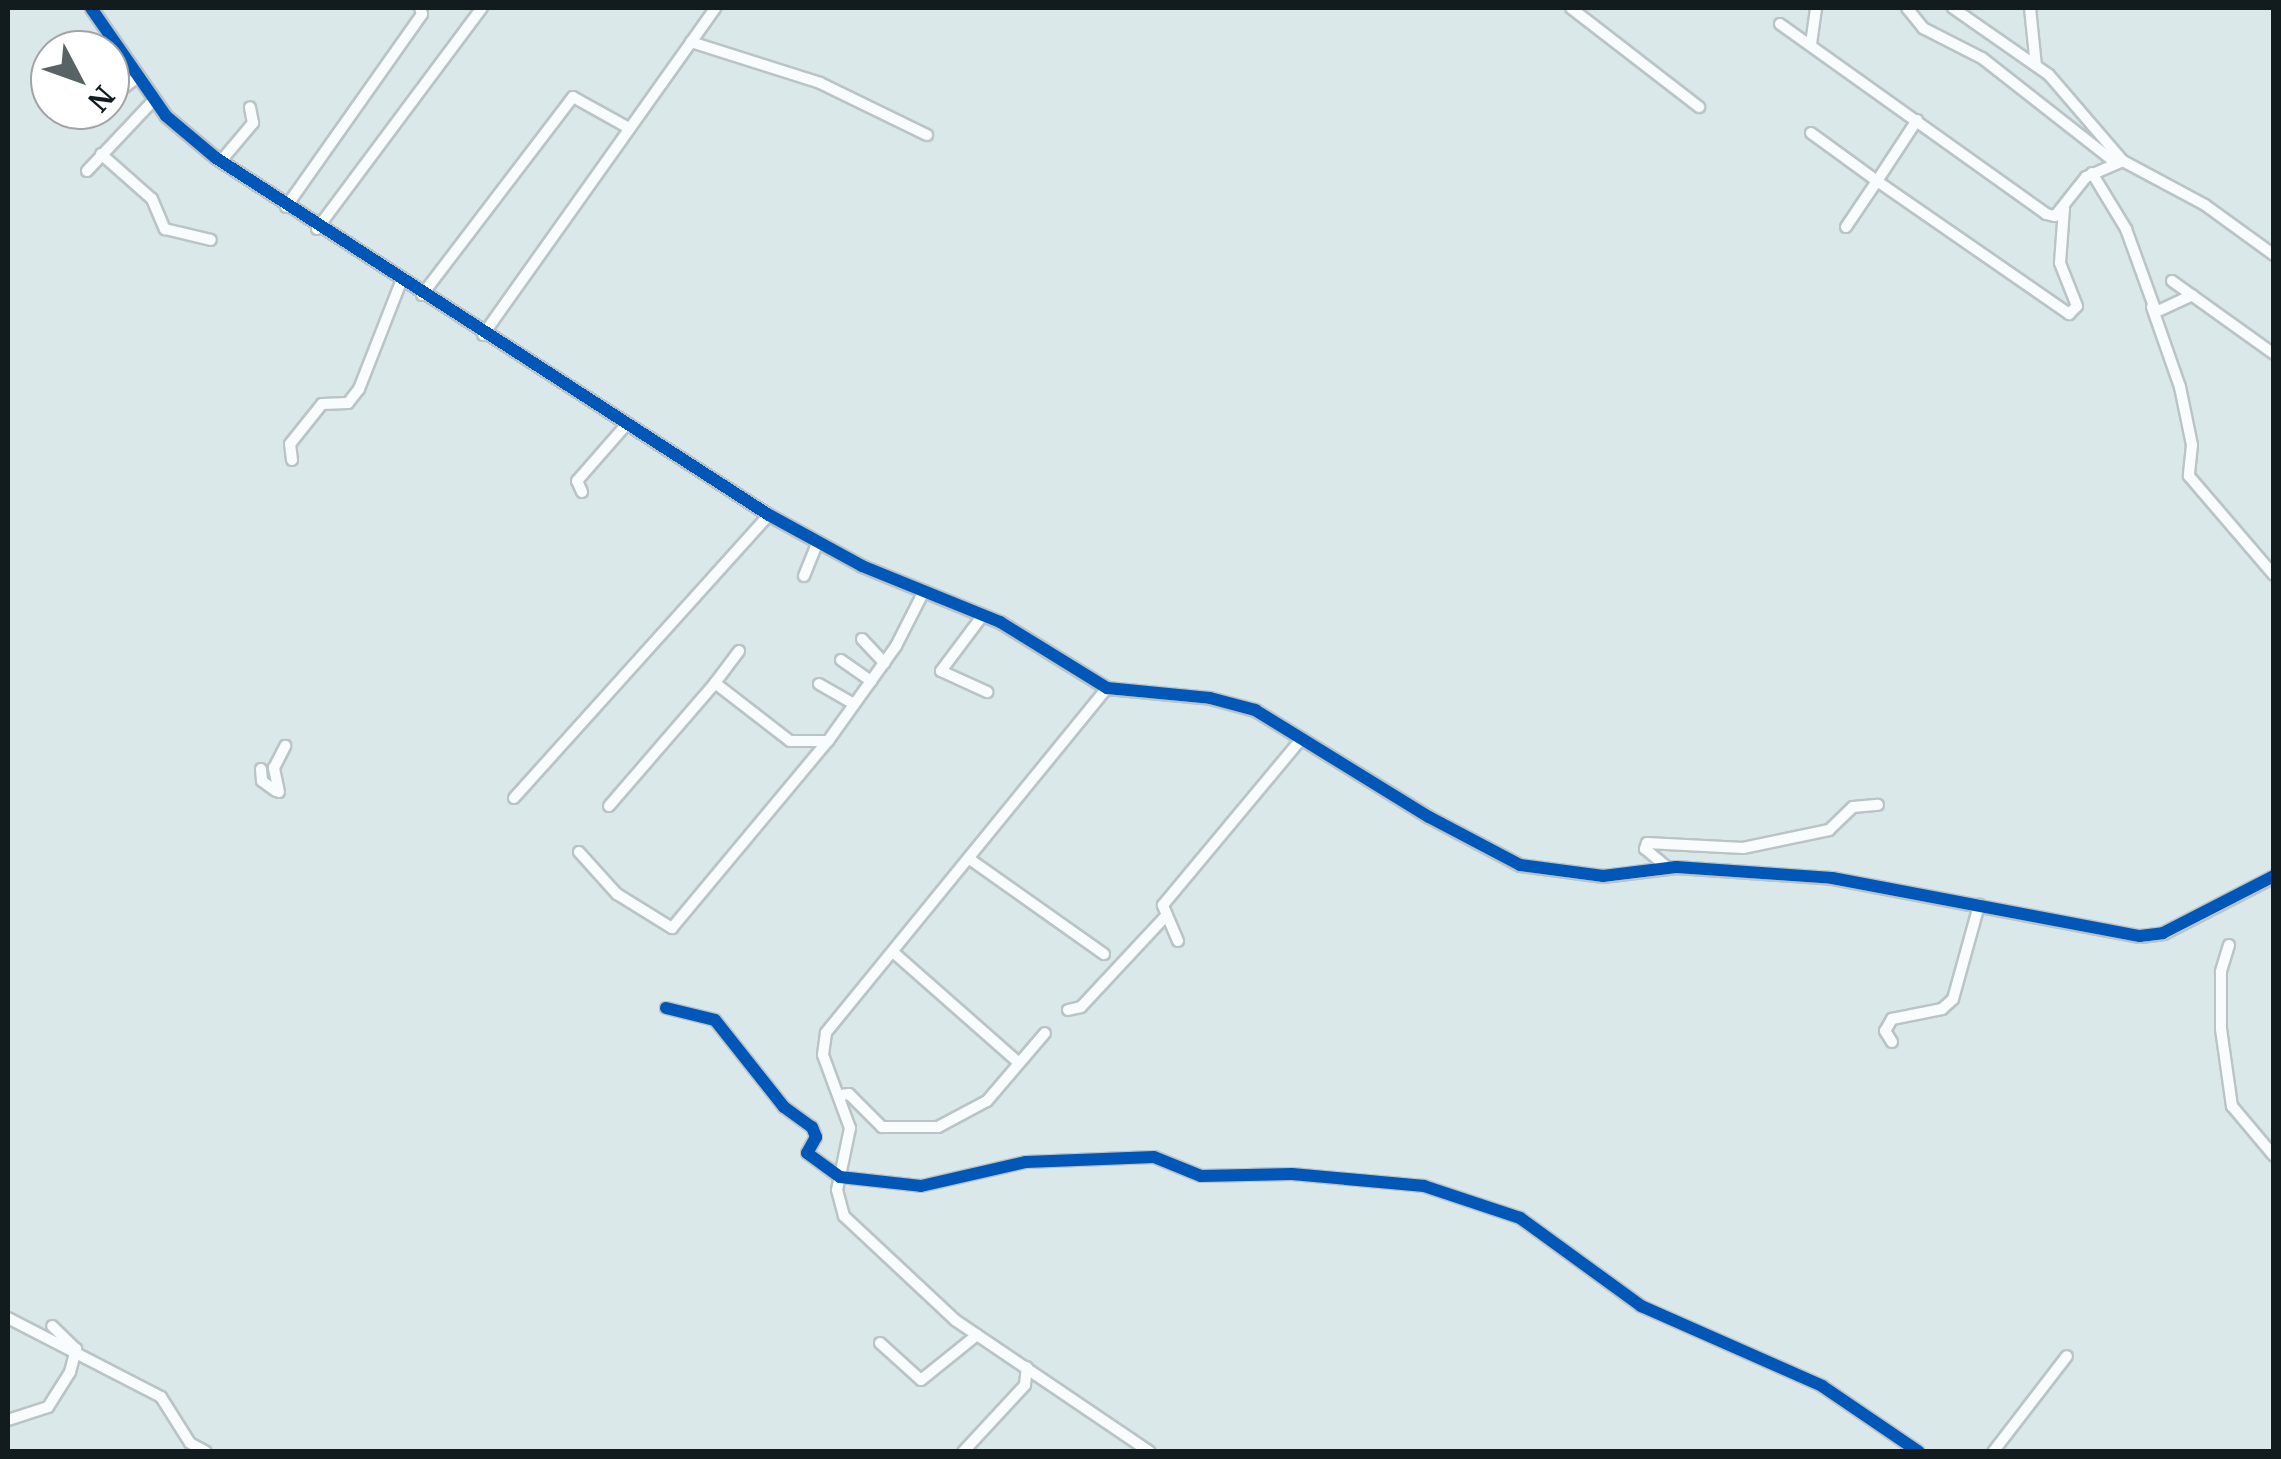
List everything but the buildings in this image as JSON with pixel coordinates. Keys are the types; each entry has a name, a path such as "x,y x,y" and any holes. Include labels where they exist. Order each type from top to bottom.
{"street":[{"path":"91,8 154,100 221,162 482,336 769,515 818,542 982,615 1107,688 1242,706 1302,738 1428,818 1520,865 1603,876 1668,868 1832,878 2152,936 2274,876"},
{"path":"286,207 422,14 420,8"},
{"path":"317,229 482,8"},
{"path":"482,336 716,8"},
{"path":"1572,8 1699,107"},
{"path":"1812,47 1808,37 1816,8"},
{"path":"1907,8 1923,28 1982,58 2120,162 2205,205 2274,255"},
{"path":"1953,8 2036,66 2120,162"},
{"path":"2030,8 2036,66"},
{"path":"1780,24 2046,214 2056,216 2092,173 2120,162"},
{"path":"692,42 820,83 927,135"},
{"path":"130,84 138,78"},
{"path":"422,295 573,97 629,128"},
{"path":"87,170 154,100"},
{"path":"221,162 253,122 250,107"},
{"path":"1846,227 1916,120"},
{"path":"1811,133 2069,314 2077,306 2060,262 2066,203"},
{"path":"101,154 152,200 165,229 211,240"},
{"path":"2092,173 2126,229 2180,387 2192,445 2189,476 2274,575"},
{"path":"2172,281 2274,354"},
{"path":"292,460 290,444 322,404 348,403 359,389 401,282"},
{"path":"2152,307 2165,311 2192,295"},
{"path":"582,492 577,482 626,425"},
{"path":"514,798 769,515"},
{"path":"804,576 818,542"},
{"path":"579,852 617,894 672,928 828,741 884,663 924,591"},
{"path":"982,615 941,671 988,692"},
{"path":"862,639 884,663"},
{"path":"609,806 715,684 738,651"},
{"path":"840,660 872,681"},
{"path":"715,684 790,740 828,741"},
{"path":"818,684 854,704"},
{"path":"1107,688 971,860 826,1033 823,1054 850,1128 840,1177 844,1216 924,1294 1150,1452"},
{"path":"1068,1010 1081,1008 1165,917 1168,897 1302,738"},
{"path":"261,769 262,781 280,793 274,768 285,746"},
{"path":"1668,868 1648,854 1646,842 1743,848 1830,830 1854,807 1878,805"},
{"path":"971,860 1104,954"},
{"path":"1892,1042 1885,1030 1892,1019 1917,1016 1953,999 1979,905"},
{"path":"1165,917 1178,941"},
{"path":"2229,946 2222,972 2221,1028 2230,1096 2274,1156"},
{"path":"893,952 1019,1063"},
{"path":"666,1008 715,1020 784,1106 812,1127 816,1138 807,1153 840,1177 921,1186 1026,1162 1154,1157 1202,1176 1292,1174 1424,1186 1520,1218 1642,1306 1822,1386 1919,1452"},
{"path":"841,1095 848,1094 882,1128 938,1126 987,1102 1045,1033"},
{"path":"8,1318 76,1349 160,1397 190,1443 204,1451"},
{"path":"52,1326 76,1349"},
{"path":"880,1343 921,1380 977,1334"},
{"path":"8,1420 48,1407 76,1349"},
{"path":"1993,1452 2067,1356"},
{"path":"964,1452 1016,1396 1026,1367"}],"cycle path":[{"path":"91,8 166,116 216,158 769,515 862,566 1000,622 1107,688 1210,698 1255,710 1429,817 1520,865 1603,876 1676,867 1832,878 2140,936 2163,933 2274,876"},
{"path":"666,1008 715,1020 784,1107 812,1127 816,1137 807,1153 840,1177 921,1186 1026,1162 1154,1157 1201,1176 1292,1174 1424,1186 1520,1218 1641,1306 1822,1386 1919,1452"}]}
